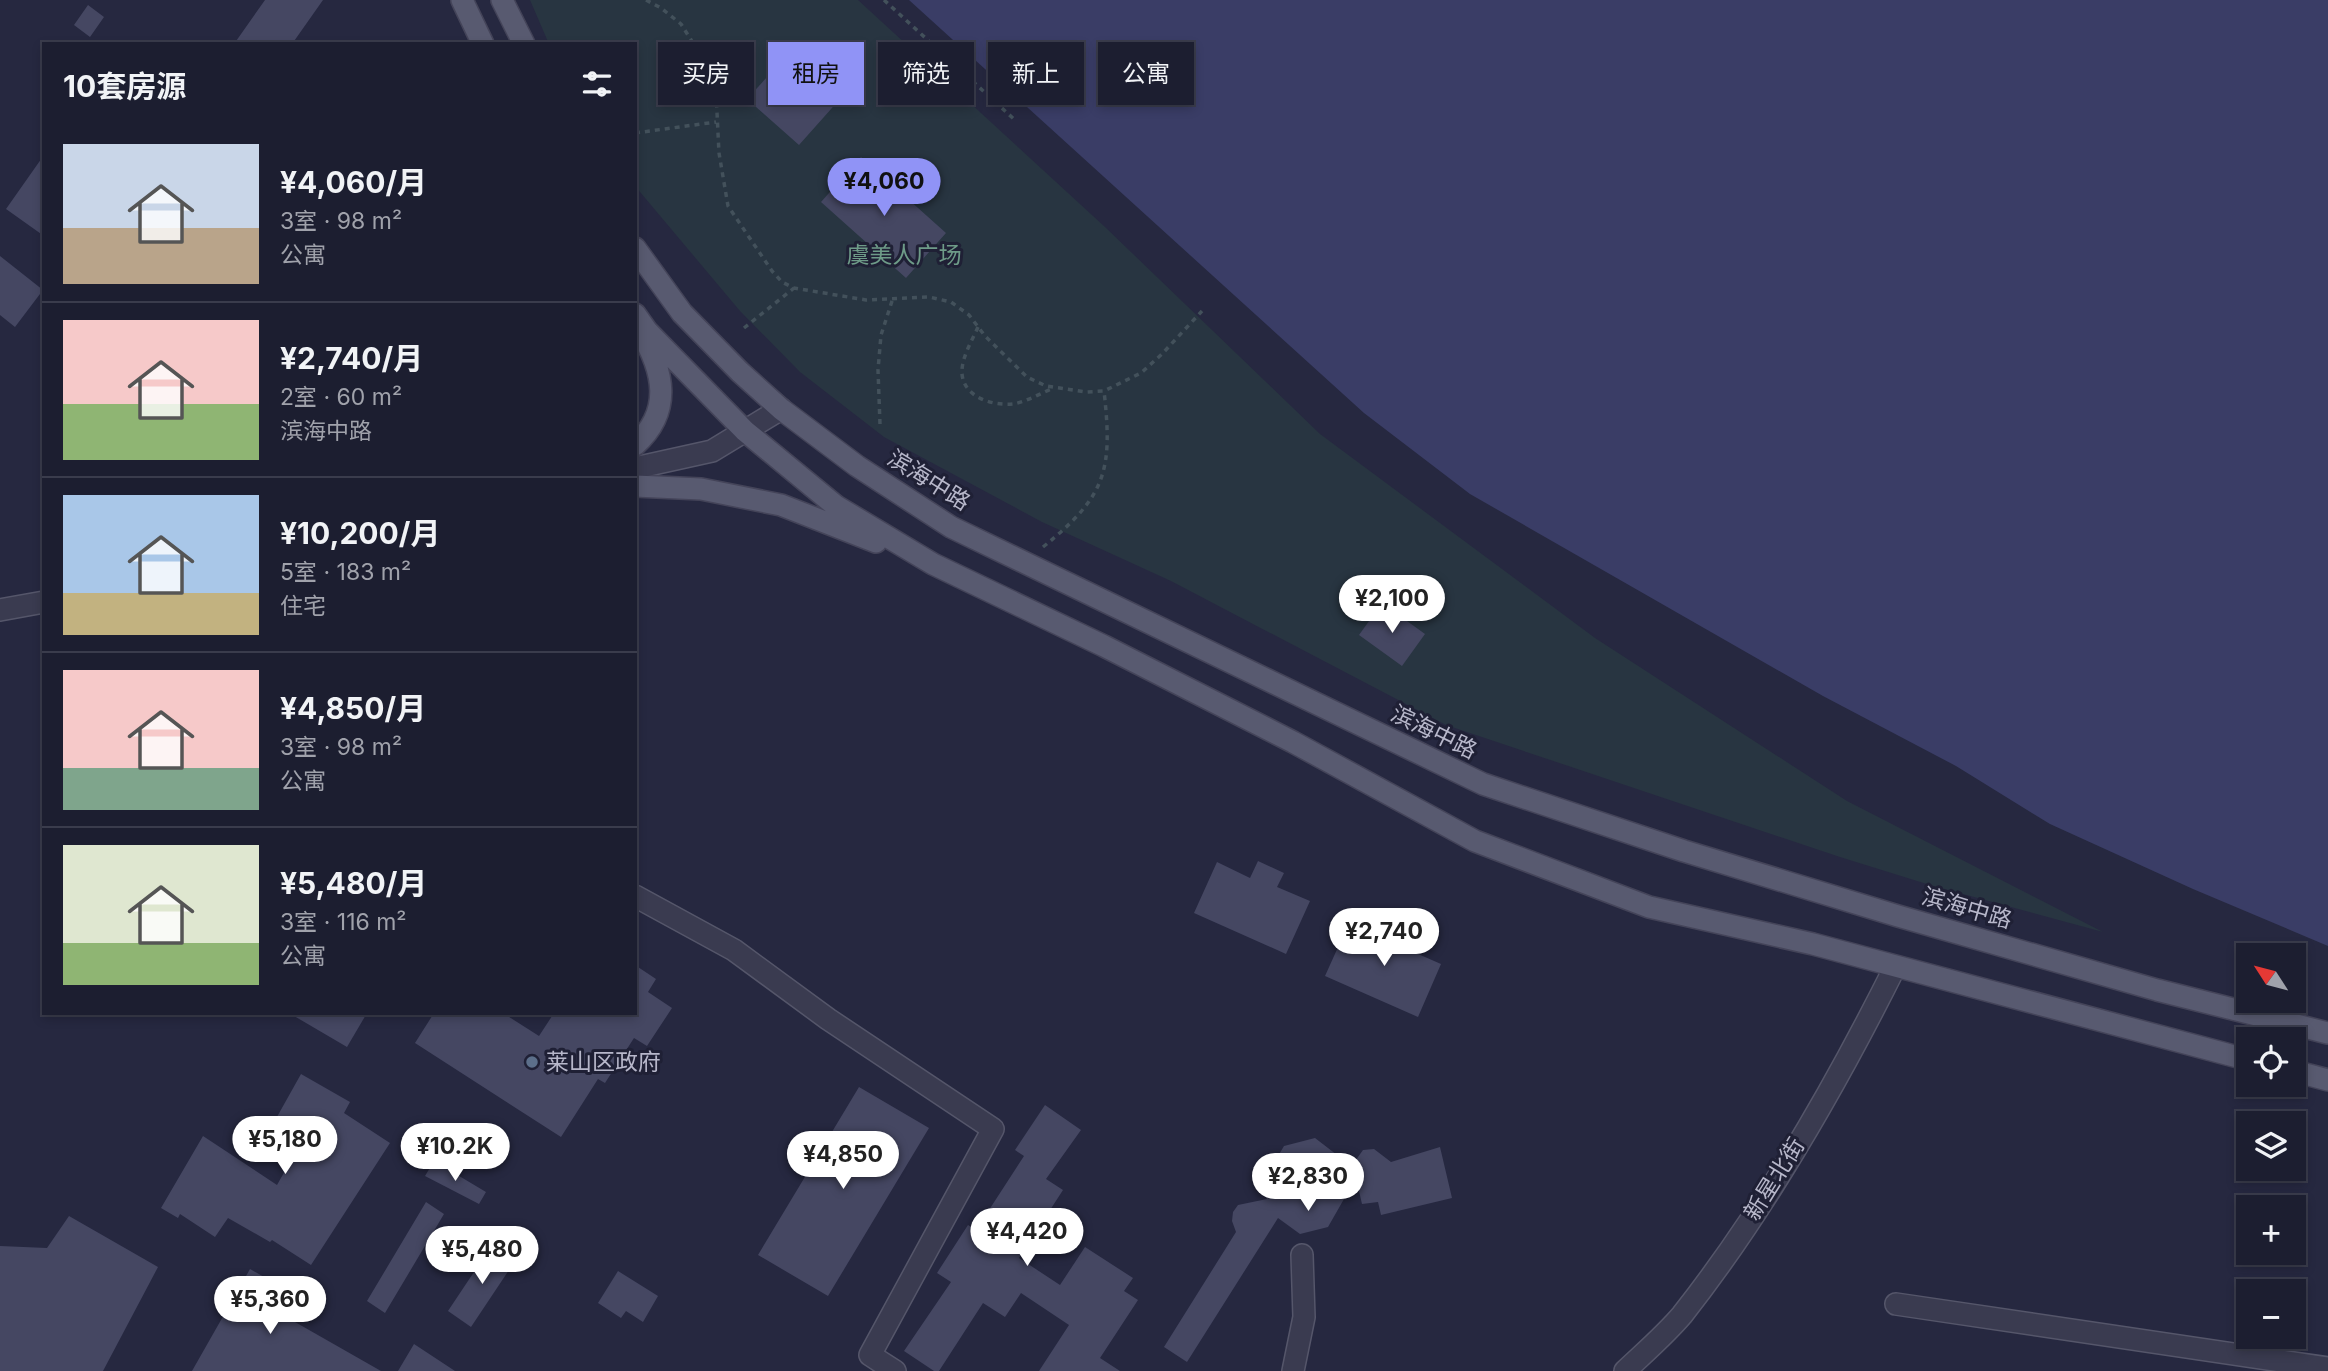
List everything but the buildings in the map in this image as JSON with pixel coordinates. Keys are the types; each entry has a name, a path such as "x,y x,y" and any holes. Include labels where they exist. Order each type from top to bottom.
{"main road":[{"path":"462,0 482,42"},
{"path":"502,0 523,42"},
{"name":"滨海中路","path":"637,251 682,313 781,409 857,466 951,527 1483,785 1684,851 1898,916 2157,990 2328,1033"},
{"path":"637,317 745,431 836,506 933,564"},
{"path":"637,326 661,381 662,404 656,421 637,443"},
{"path":"637,486 701,489 781,505 933,564 1116,652 1293,742 1475,841 1648,907 1813,944 2236,1057"},
{"path":"2306,1074 2328,1080"}],"street":[{"path":"637,468 712,451 781,409"},
{"path":"0,610 42,602"},
{"path":"637,897 734,950 828,1019 993,1129 870,1355 895,1371"},
{"name":"新星北街","path":"1625,1371 1680,1317 1754,1214 1851,1054 1895,967"},
{"path":"1293,1371 1304,1317 1302,1255"},
{"path":"1896,1304 2328,1368"}],"path":[{"path":"646,0 681,24 700,54 716,92 719,153 728,206 782,282 794,288 866,300 929,297 951,302 970,315 978,327 1027,377 1046,386 1086,393 1104,391 1141,373 1202,311"},
{"path":"884,0 1016,121"},
{"path":"637,133 717,122"},
{"path":"744,328 794,288"},
{"path":"880,424 878,370 881,335 893,298"},
{"path":"978,327 966,354 962,374 966,387 979,398 993,403 1014,404 1056,388"},
{"path":"1041,548 1078,517 1096,494 1108,451 1108,417 1104,391"}],"green space":[{"name":"虞美人广场","path":"530,0 858,0 904,42 878,42 878,105 972,105 1105,227 1320,434 1595,638 1847,801 2103,932 1930,885 1840,857 1446,725 1171,581 1042,522 884,437 800,372 740,311 637,188 637,42 548,42"}],"water":[{"path":"909,0 2328,0 2328,946 2050,824 1956,766 1823,696 1470,494 1364,413 1025,105 1084,105 1084,42 988,42 988,72 974,59 974,42 955,42"}],"place":[{"name":"莱山区政府","path":"532,1062"}]}
